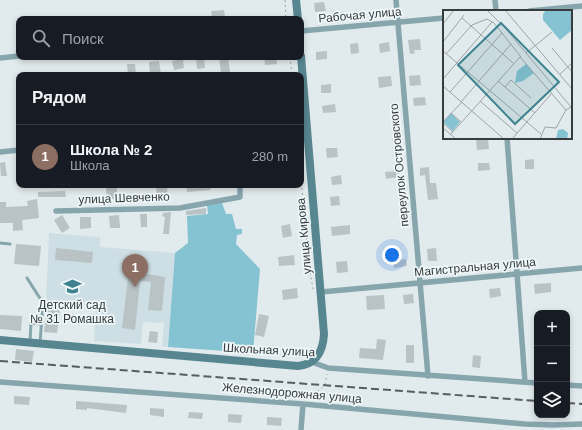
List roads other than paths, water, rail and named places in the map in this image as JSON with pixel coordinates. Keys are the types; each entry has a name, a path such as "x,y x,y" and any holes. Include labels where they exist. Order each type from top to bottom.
{"main road":[{"path":"296,0 298,16"},
{"name":"улица Кирова","path":"301,60 302,72"},
{"name":"улица Кирова","path":"304,123 324,334 324,344 318,357 312,362"},
{"name":"Школьная улица","path":"0,340 298,366 305,366 312,362"}],"street":[{"name":"переулок Островского","path":"396,0 428,376"},
{"path":"495,0 496,10"},
{"path":"540,10 582,6"},
{"name":"Рабочая улица","path":"304,31 443,18"},
{"path":"0,58 16,56"},
{"path":"507,139 525,382"},
{"path":"0,152 16,150"},
{"name":"улица Шевченко","path":"56,211 180,208 240,197 240,188"},
{"name":"Магистральная улица","path":"321,292 582,268"},
{"name":"Школьная улица","path":"312,362 328,368 534,383"},
{"name":"Железнодорожная улица","path":"0,382 303,404 525,424 582,424"},
{"path":"570,385 582,386"},
{"path":"301,430 303,404"}],"lane":[{"path":"0,244 10,244"},
{"path":"27,278 43,303 40,344"},
{"path":"29,343 31,323 42,324"}],"railway":[{"path":"0,361 534,401"},
{"path":"570,403 582,404"}],"place":[{"name":"Детский сад № 31 Ромашка","path":"72,286"},
{"name":"Школа № 2","path":"135,287"}]}
